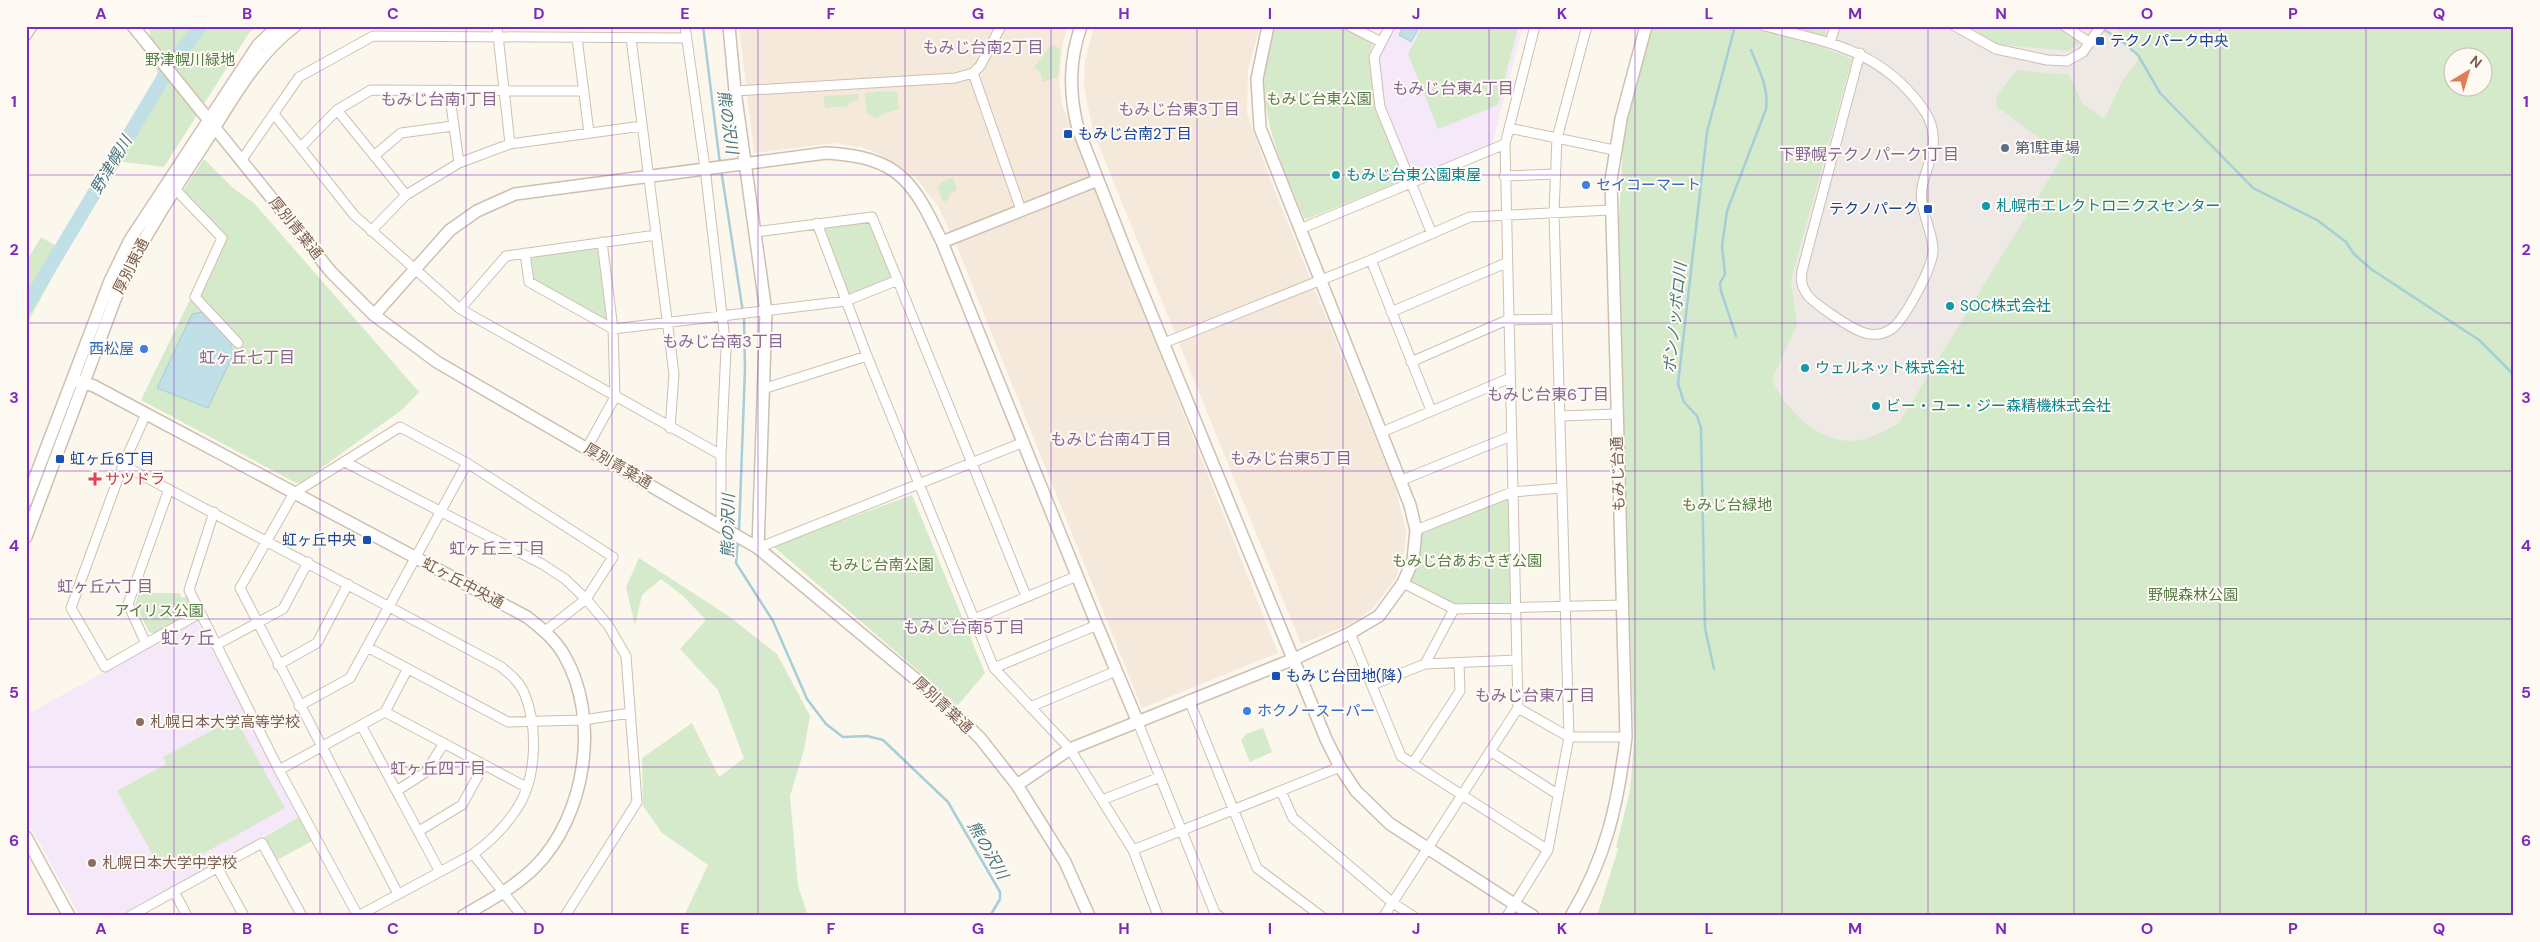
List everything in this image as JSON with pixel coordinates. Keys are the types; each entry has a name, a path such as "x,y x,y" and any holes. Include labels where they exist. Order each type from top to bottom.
{"street":[{"path":"26,34 31,26"},
{"name":"厚別東通","path":"26,537 110,281 130,240 211,122 258,45 278,26"},
{"name":"厚別東通","path":"26,501 137,250 175,189 211,122 282,35 294,26"},
{"path":"497,26 510,144"},
{"path":"685,26 709,168 726,349 721,456 726,527"},
{"path":"729,26 741,165 755,232 762,312 763,389 754,545 920,484 1024,442"},
{"path":"735,91 954,78 973,73 980,66 1001,26"},
{"path":"1081,26 1074,46 1072,67 1073,107 1078,129 1326,739 1340,767 1356,791 1384,818 1533,916"},
{"path":"1017,785 1070,749 1294,658 1350,633 1379,616 1392,602 1413,560 1416,530 1402,480 1260,128 1257,79 1268,26"},
{"path":"1350,26 1381,42"},
{"path":"1390,26 1374,57 1380,107 1432,234"},
{"path":"1384,916 1518,708 1504,176 1505,144 1534,26"},
{"path":"1507,916 1548,850 1569,737 1554,213 1557,138 1587,26"},
{"name":"もみじ台通","path":"1571,916 1592,877 1607,840 1620,789 1626,737 1611,210 1614,150 1646,26"},
{"path":"1766,26 1860,53 1882,66 1902,82 1929,116 1934,140 1921,200 1933,250 1931,265 1926,278 1894,326 1885,332 1875,334 1856,328 1812,300 1806,294 1801,283 1802,271 1860,53"},
{"path":"1830,43 1835,26"},
{"path":"1955,26 1996,49 2047,60 2066,61 2076,58 2090,43 2098,30"},
{"path":"2065,26 2090,43"},
{"name":"厚別青葉通","path":"139,31 172,76 331,272 374,315 437,362 726,527 754,545 942,701 980,738 1017,785 1065,862 1089,916"},
{"path":"241,161 298,76 373,36 686,38"},
{"path":"577,38 590,133"},
{"path":"631,38 674,374 670,428"},
{"path":"973,73 1021,210"},
{"path":"301,147 337,110 372,90 584,91"},
{"path":"450,90 459,163"},
{"path":"337,110 406,195"},
{"path":"274,114 354,216 460,309 721,456"},
{"path":"374,156 401,133 453,126"},
{"path":"372,231 406,195 459,163 510,144 642,126"},
{"path":"1509,128 1614,150"},
{"path":"1300,229 1505,144"},
{"path":"374,315 457,225 477,211 515,194 826,153 850,154 869,159 896,172 908,182 922,200 942,242 1097,626 1138,720 1214,915"},
{"path":"1504,176 1556,174"},
{"path":"942,242 1098,180"},
{"path":"175,189 222,238 195,297 238,343"},
{"path":"1164,343 1371,260 1470,217 1611,210"},
{"path":"755,232 872,218 1026,596"},
{"path":"818,223 867,356 994,668 1070,749 1132,850 1158,916"},
{"path":"460,309 506,256 656,235"},
{"path":"587,448 615,397 613,329 602,242"},
{"path":"525,253 529,282 613,329 668,324 846,301 898,280"},
{"path":"1371,260 1431,410"},
{"path":"1391,312 1506,263"},
{"path":"1411,362 1507,320 1557,319"},
{"path":"763,389 867,356"},
{"path":"1382,432 1510,378"},
{"name":"虹ヶ丘中央通","path":"78,381 146,414 527,617 545,631 556,643 571,667 579,691 583,720 583,760 575,798 563,827 536,866 503,893 464,916"},
{"path":"146,414 123,465 71,608 105,667 200,613"},
{"path":"1561,416 1616,414"},
{"path":"398,894 256,623 240,588 294,493 400,427 467,463 614,557 586,599 545,631"},
{"path":"1402,480 1511,436"},
{"path":"345,462 542,564 565,579 586,599 608,625 626,656 637,802 565,916"},
{"path":"299,706 350,678 467,463"},
{"path":"123,465 214,512 308,562 500,666 514,677 525,694 532,723 533,752 526,787 517,809 490,842 473,854 358,916 279,770 189,590 214,512"},
{"path":"1416,530 1512,492 1562,488"},
{"path":"146,644 128,604 169,489"},
{"path":"216,645 282,610 308,562"},
{"path":"974,619 1078,576"},
{"path":"1403,583 1454,609 1516,608 1565,604 1623,605"},
{"path":"278,665 318,642 348,584"},
{"path":"1425,664 1454,609"},
{"path":"994,668 1097,626"},
{"path":"1350,633 1401,756 1460,796 1548,850"},
{"path":"367,647 407,670 508,722 532,723 583,720 630,713"},
{"path":"1372,686 1425,664 1517,660"},
{"path":"1413,764 1460,691 1459,664"},
{"path":"279,770 385,712 407,670"},
{"path":"1030,707 1116,671"},
{"path":"1189,700 1257,868 1321,916"},
{"path":"1518,708 1569,737 1626,737"},
{"path":"385,712 526,787"},
{"path":"361,725 398,790 440,872"},
{"path":"398,790 426,772 444,743"},
{"path":"1490,751 1557,794"},
{"path":"418,831 462,805 484,765"},
{"path":"1132,850 1183,832 1340,767"},
{"path":"1102,800 1160,777"},
{"path":"1280,791 1293,818 1393,903 1413,916"},
{"path":"26,837 70,916"},
{"path":"132,915 262,843 302,916"},
{"path":"473,854 522,916"},
{"path":"217,868 244,916"},
{"path":"174,891 187,916"}],"shaded area":[{"path":"739,26 1068,26 1063,42 1059,82 1062,105 1278,653 1142,708 958,249 938,206 915,177 881,155 864,148 834,143 754,153"},
{"path":"1094,26 1260,26 1248,70 1247,113 1270,179 1395,487 1406,531 1405,549 1396,578 1374,607 1353,623 1301,644 1093,131 1084,87 1085,61"},
{"path":"1395,26 1523,26 1492,145 1415,176 1412,174 1384,105 1378,58"},
{"path":"1824,26 2160,26 2122,81 2095,137 1874,505 1796,429 1765,376"},
{"path":"197,621 299,817 118,916 80,916 26,819 26,715"}],"green space":[{"name":"野津幌川緑地","path":"151,26 257,26 249,33 164,167 117,161 161,92 149,29"},
{"name":"もみじ台東公園","path":"1276,26 1341,26 1373,43 1369,56 1376,107 1404,178 1402,181 1307,219 1304,218 1276,147 1265,101 1264,77 1268,52"},
{"path":"1422,26 1518,27 1498,105 1438,129 1408,54"},
{"name":"野幌森林公園","path":"1652,26 1826,26 1825,49 1852,59 1791,280 1797,324 1772,380 1788,405 1810,427 1837,439 1852,441 1867,438 1899,423 2063,156 1996,106 1997,95 2017,70 2069,75 2083,104 2104,119 2122,81 2140,56 2115,26 2514,26 2514,916 1597,916 1618,849 1616,847 1630,791 1634,740 1618,233 1624,127"},
{"path":"1963,26 2056,26 2080,42 2069,51 1996,44"},
{"path":"1051,45 1060,48 1058,77 1043,82 1040,72 1034,67"},
{"path":"897,92 899,109 876,118 867,114 865,93"},
{"path":"858,94 858,101 850,102 848,106 825,108 824,96"},
{"path":"204,159 233,188 254,203 419,392 403,409 302,482 296,483 141,400 198,283 203,285 227,238 183,191"},
{"path":"953,177 957,190 950,193 948,200 943,202 938,188 942,182"},
{"path":"872,217 898,280 846,301 817,223"},
{"path":"41,237 66,252 26,326 26,262"},
{"path":"602,242 613,329 529,282 525,253"},
{"name":"もみじ台あおさぎ公園","path":"1512,492 1516,608 1454,609 1403,583 1416,530"},
{"name":"もみじ台南公園","path":"912,495 985,673 958,705 773,546"},
{"path":"639,558 727,615 777,654 810,716 804,750 790,796 798,886 808,916 684,916 708,865 662,833 643,806 642,758 692,723 719,777 744,758 718,690 680,649 706,620 683,596 661,579 642,595 635,625 626,587"},
{"name":"アイリス公園","path":"139,593 179,593 182,598 187,596 195,611 154,634 149,632 135,604"},
{"path":"235,718 285,808 190,861 187,856 161,870 117,791 166,764 163,757"},
{"path":"1263,728 1272,752 1250,762 1241,740 1246,734"},
{"path":"299,817 312,841 277,860 264,837"}],"water":[{"path":"1403,26 1420,26 1411,42 1399,35"},
{"path":"203,312 233,342 230,348 235,351 208,408 157,388 192,314"}],"waterway":[{"name":"野津幌川","path":"26,307 168,70 200,26"},
{"name":"熊の沢川","path":"703,26 720,164"},
{"name":"ポンノッポロ川","path":"1714,669 1705,628 1701,428 1697,416 1684,402 1678,384 1707,132 1735,26"},
{"path":"2101,28 2118,38 2138,55 2160,93 2253,188 2317,220 2346,242 2354,254 2371,269 2479,340 2514,375"},
{"path":"1736,336 1720,283 1725,274 1722,246 1727,211 1766,109 1765,86 1751,50"},
{"name":"熊の沢川","path":"721,169 744,319 745,369 739,532"},
{"name":"熊の沢川","path":"738,540 736,563 773,621 807,699 826,724 843,737 867,736 883,740 948,802 1000,892 1000,899 990,916"}],"place":[{"name":"テクノパーク中央","path":"2100,41"},
{"name":"もみじ台南2丁目","path":"1068,134"},
{"name":"第1駐車場","path":"2005,148"},
{"name":"もみじ台東公園東屋","path":"1336,175"},
{"name":"セイコーマート","path":"1586,185"},
{"name":"札幌市エレクトロニクスセンター","path":"1986,206"},
{"name":"テクノパーク","path":"1928,209"},
{"name":"SOC株式会社","path":"1950,306"},
{"name":"西松屋","path":"144,349"},
{"name":"ウェルネット株式会社","path":"1805,368"},
{"name":"ビー・ユー・ジー森精機株式会社","path":"1876,406"},
{"name":"虹ヶ丘6丁目","path":"60,459"},
{"name":"サツドラ","path":"95,479"},
{"name":"虹ヶ丘中央","path":"367,540"},
{"name":"もみじ台団地(降)","path":"1276,676"},
{"name":"ホクノースーパー","path":"1247,711"},
{"name":"札幌日本大学高等学校","path":"140,722"},
{"name":"札幌日本大学中学校","path":"92,863"}],"district":[{"name":"もみじ台南2丁目","path":"983,47"},
{"name":"もみじ台東4丁目","path":"1453,88"},
{"name":"もみじ台南1丁目","path":"439,99"},
{"name":"もみじ台東3丁目","path":"1179,109"},
{"name":"下野幌テクノパーク1丁目","path":"1869,154"},
{"name":"もみじ台南3丁目","path":"723,341"},
{"name":"虹ヶ丘七丁目","path":"247,357"},
{"name":"もみじ台東6丁目","path":"1548,394"},
{"name":"もみじ台南4丁目","path":"1111,439"},
{"name":"もみじ台東5丁目","path":"1291,458"},
{"name":"虹ヶ丘三丁目","path":"497,548"},
{"name":"虹ヶ丘六丁目","path":"105,586"},
{"name":"もみじ台南5丁目","path":"964,627"},
{"name":"虹ヶ丘","path":"188,638"},
{"name":"もみじ台東7丁目","path":"1535,695"},
{"name":"虹ヶ丘四丁目","path":"438,768"}],"park label":[{"name":"もみじ台緑地","path":"1727,505"}]}
